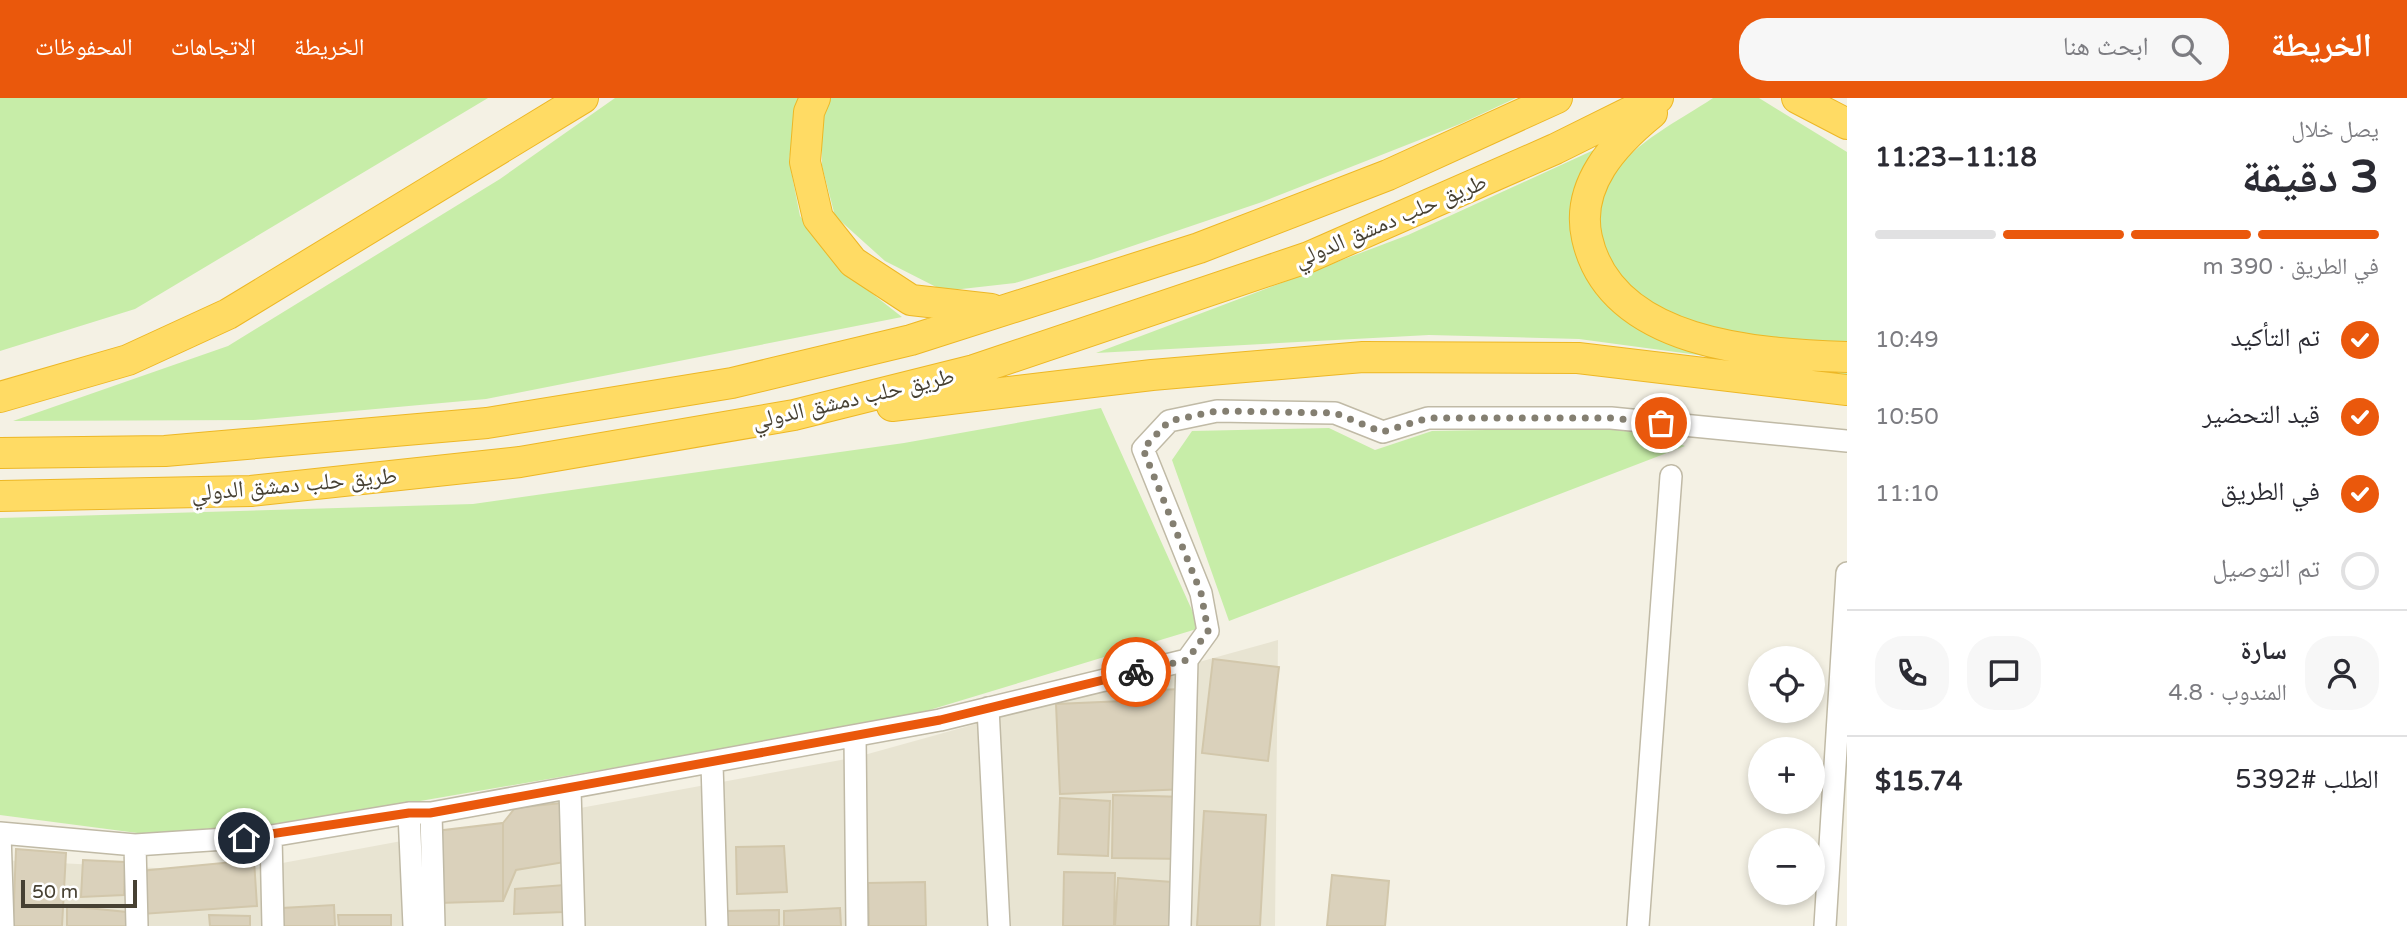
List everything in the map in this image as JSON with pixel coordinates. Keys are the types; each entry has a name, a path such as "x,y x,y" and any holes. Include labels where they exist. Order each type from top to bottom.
{"highway":[{"path":"0,397 128,360 228,314 583,98"},
{"path":"815,98 809,112 805,162 818,218 853,262 911,300 1005,310"},
{"name":"طريق حلب دمشق الدولي","path":"0,453 165,452 487,424 732,383 911,340 1237,233 1388,175 1557,98"},
{"name":"طريق حلب دمشق الدولي","path":"0,496 251,491 520,462 794,415 974,370 1309,257 1555,149 1658,98"},
{"path":"1672,98 1616,144 1600,166 1585,211 1585,228 1599,272 1613,291 1633,308 1685,334 1741,348 1847,357"},
{"path":"1797,98 1847,124"},
{"path":"794,415 991,396 1152,375 1363,357 1578,358 1847,390"}],"street":[{"path":"1180,926 1187,660 1208,631 1201,593 1143,449 1169,421 1217,411 1335,413 1382,432 1428,418 1611,418 1847,442"},
{"path":"1637,926 1671,476"},
{"path":"1825,926 1847,573"},
{"path":"3,926 0,833 135,845 271,836 712,764 988,708 1187,660"},
{"path":"988,708 999,926"},
{"path":"855,736 857,926"},
{"path":"712,764 717,926"},
{"path":"570,789 574,926"},
{"path":"414,926 420,813"},
{"path":"420,813 434,926"},
{"path":"271,836 273,926"},
{"path":"135,845 137,926"}],"shaded area":[{"path":"1278,640 1275,926 0,926 0,860 233,872 857,757"}],"green space":[{"path":"0,98 488,98 135,309 0,351"},
{"path":"615,98 800,98 789,160 800,216 841,269 902,317 486,399 254,420 13,421 228,346 500,179"},
{"path":"829,98 1516,98 1460,124 1262,202 1091,260 1015,283 944,291 885,261 835,216 822,166 822,113"},
{"path":"1713,98 1759,98 1847,152 1847,343 1793,341 1727,330 1694,321 1664,310 1639,296 1617,272 1598,222 1598,212 1606,185 1622,163 1645,142"},
{"path":"1596,149 1593,281 1640,329 1704,351 1847,367 1847,375 1579,339 1429,335 1096,353 1408,235"},
{"path":"1101,408 1200,628 903,718 281,825 168,837 0,815 0,518 473,504 904,443"},
{"path":"1636,427 1685,446 1229,621 1172,460 1192,431 1329,428 1375,450 1432,431"}],"building":[{"path":"1213,659 1279,667 1268,761 1202,753"},
{"path":"1184,689 1188,789 1060,794 1056,704 1124,701 1124,691"},
{"path":"1113,795 1186,797 1185,859 1112,858"},
{"path":"1060,798 1110,801 1108,856 1058,854"},
{"path":"561,803 565,862 516,870 503,901 503,823 515,808"},
{"path":"1204,811 1266,815 1260,926 1197,926"},
{"path":"503,823 503,901 439,903 436,831"},
{"path":"784,846 787,892 737,894 736,847"},
{"path":"16,849 66,853 62,926 13,926"},
{"path":"83,860 125,862 124,895 81,897"},
{"path":"254,860 257,906 142,914 140,871"},
{"path":"1064,872 1115,873 1114,926 1063,926"},
{"path":"1332,875 1389,881 1385,926 1327,926"},
{"path":"1118,878 1172,882 1169,926 1115,926"},
{"path":"925,882 926,926 869,926 868,883"},
{"path":"564,885 563,912 514,914 515,889"},
{"path":"334,905 335,926 283,926 282,908"},
{"path":"67,906 127,912 127,926 67,926"},
{"path":"840,908 841,926 784,926 784,911"},
{"path":"779,910 779,926 727,926 726,911"},
{"path":"209,915 250,916 250,926 210,926"},
{"path":"338,915 391,915 391,926 339,926"}],"way so far":[{"path":"1136,672 1187,660 1208,631 1201,593 1143,449 1169,421 1217,411 1335,413 1382,432 1428,418 1611,418 1661,423"}],"route":[{"path":"244,838 409,813 430,813 712,764 940,720 1136,672"}]}
